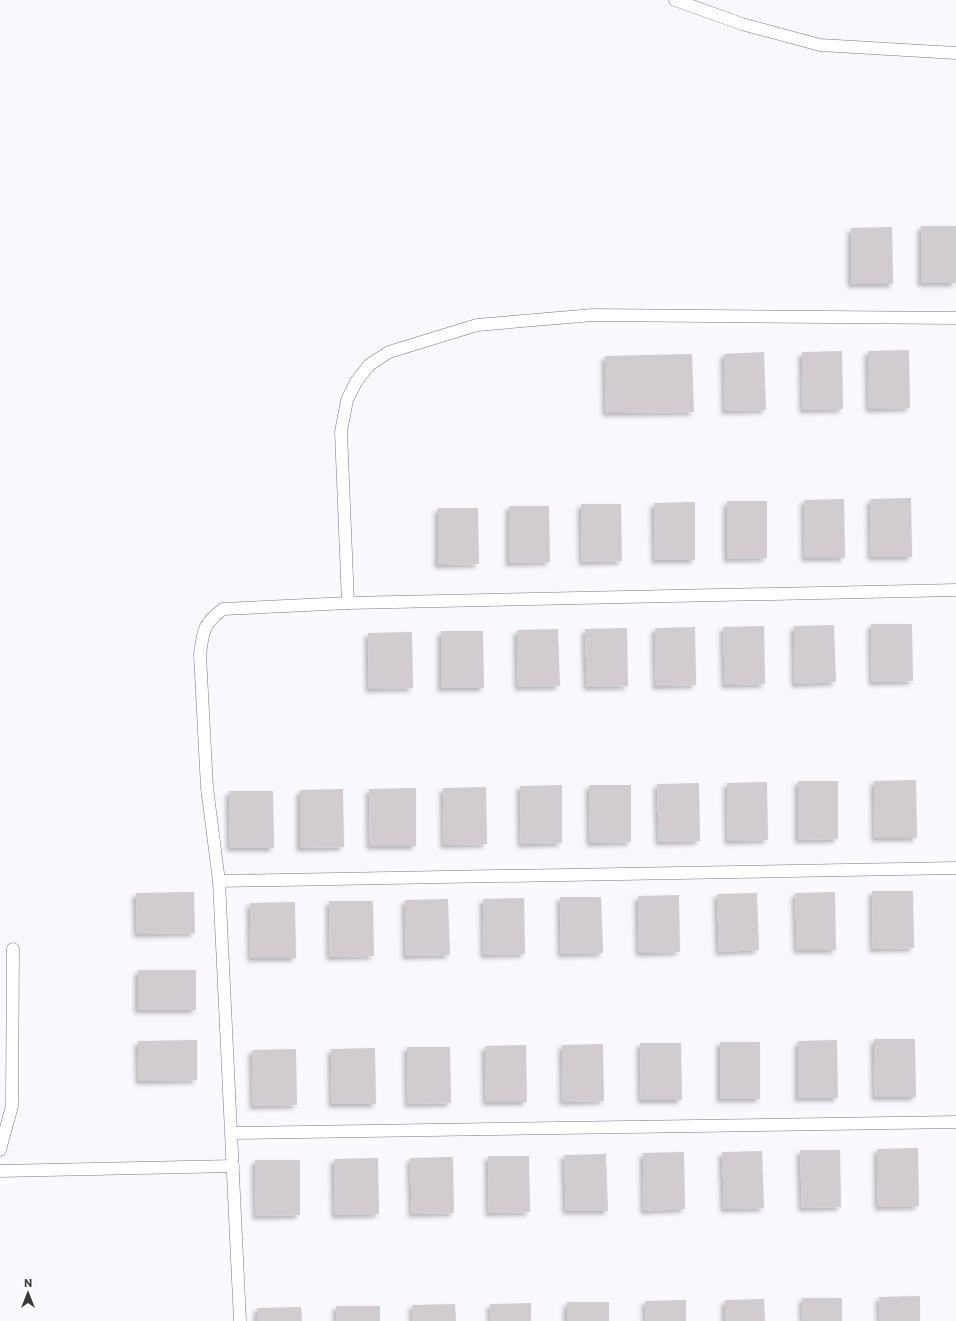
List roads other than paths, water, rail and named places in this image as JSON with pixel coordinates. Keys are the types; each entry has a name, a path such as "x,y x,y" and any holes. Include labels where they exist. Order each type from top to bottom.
{"lane":[{"path":"675,0 742,24 820,45 956,53"},
{"path":"348,603 341,432 347,400 356,382 369,365 389,352 476,325 593,315 956,318"},
{"path":"240,1321 219,881 207,788 200,655 202,634 211,618 223,609 348,603 956,590"},
{"path":"219,881 956,868"},
{"path":"0,1150 12,1106 13,949"},
{"path":"232,1133 956,1122"},
{"path":"0,1171 233,1166"}]}
